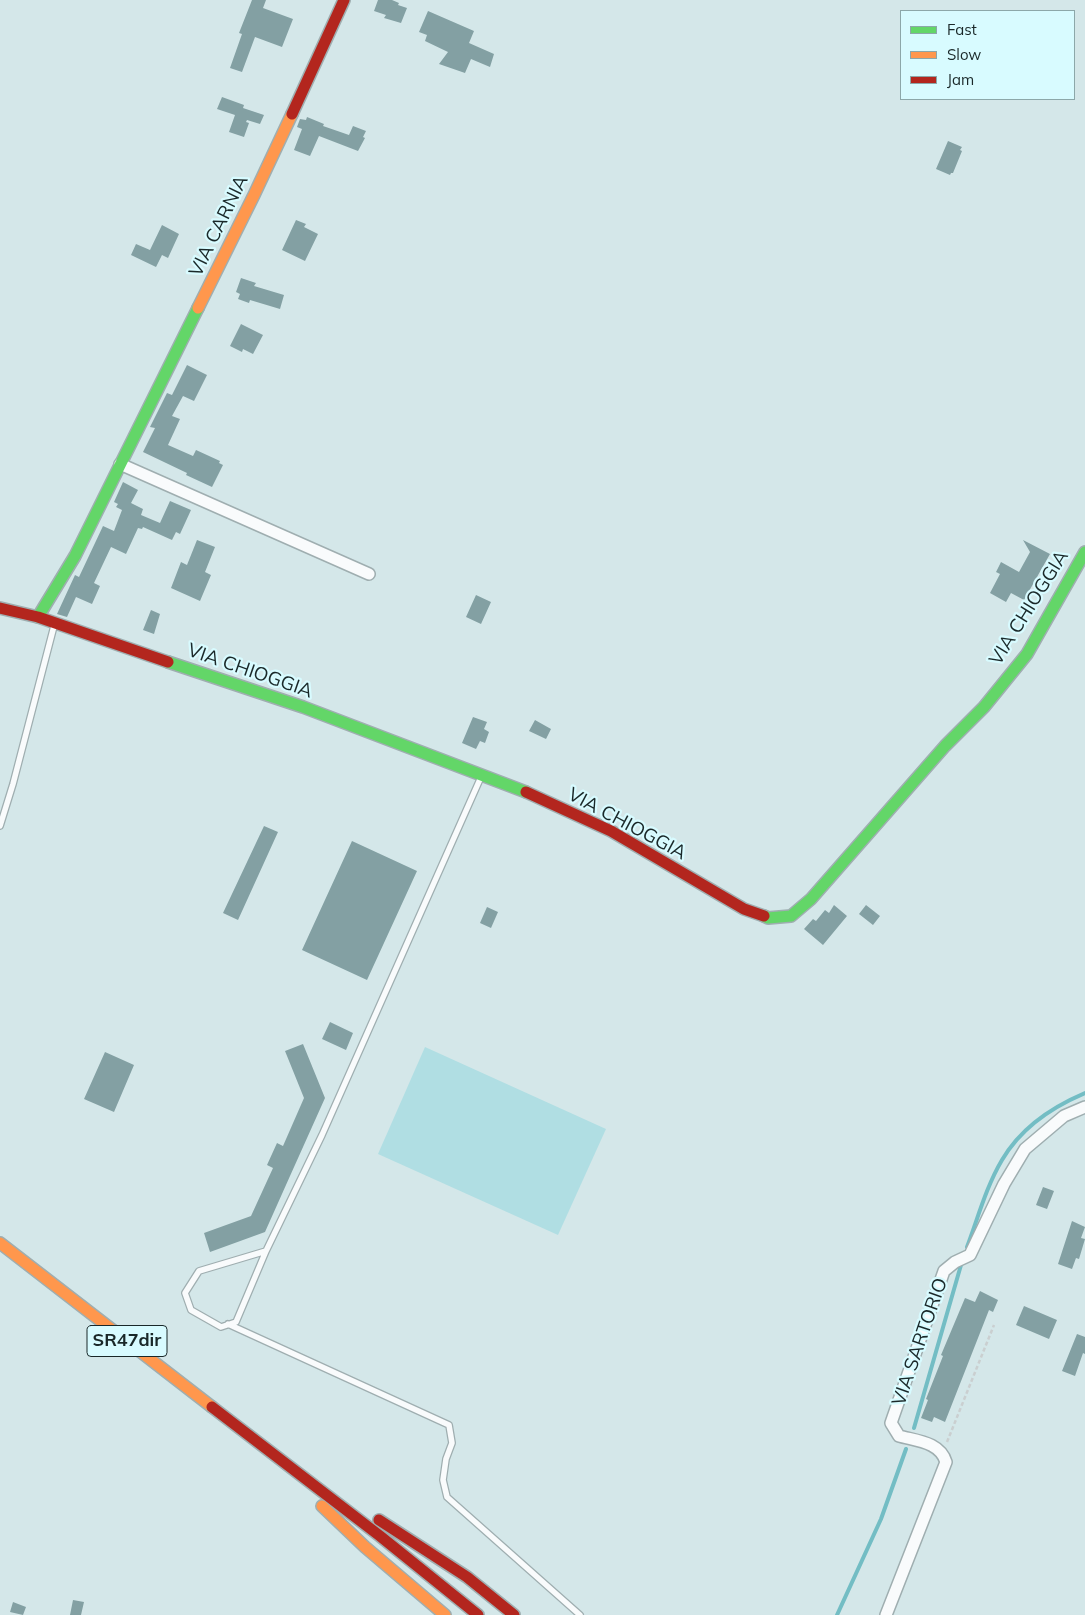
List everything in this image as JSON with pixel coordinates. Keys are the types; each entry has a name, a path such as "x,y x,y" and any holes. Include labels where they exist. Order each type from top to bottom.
{"main road":[{"name":"VIA CARNIA","path":"38,617 75,556 254,195 344,0"},
{"name":"VIA CHIOGGIA","path":"0,608 38,617 304,707 532,794 611,831 744,910 768,918 791,916 811,899 945,746 984,707 1026,654 1085,552"},
{"name":"SR47dir","path":"0,1243 380,1536 478,1615"},
{"path":"254,1440 338,1490 368,1512 460,1572 514,1615"},
{"path":"254,1440 365,1547 445,1615"}],"street":[{"path":"120,464 369,574"},
{"name":"VIA SARTORIO","path":"943,1452 935,1446 899,1436 891,1423 944,1271 955,1262 970,1255 1004,1184 1025,1149 1064,1116 1085,1107"},
{"path":"886,1615 946,1462 943,1452"}],"lane":[{"path":"0,826 55,624"},
{"path":"266,1251 199,1271 185,1293 191,1310 221,1327 236,1322 266,1251 322,1135 482,775"},
{"path":"228,1324 449,1425 452,1442 446,1459 443,1480 447,1497 580,1615"}],"path":[{"path":"943,1452 994,1325"}],"shaded area":[{"path":"425,1047 606,1129 558,1235 378,1154"}],"building":[{"path":"252,0 266,0 263,8 293,19 282,47 255,37 242,72 230,68 242,34 239,33"},
{"path":"378,0 392,0 399,3 398,5 407,8 401,23 384,18 386,15 374,11"},
{"path":"428,11 474,31 469,43 494,54 490,67 471,59 465,73 439,64 448,52 425,41 427,35 419,32"},
{"path":"222,97 244,105 243,108 264,115 260,124 247,120 246,122 249,123 244,137 229,132 235,115 217,109"},
{"path":"307,117 324,124 323,126 349,135 353,126 366,131 363,137 365,138 358,151 319,136 310,156 294,150 302,129 297,127 300,119 306,120"},
{"path":"948,141 962,147 953,173 950,175 936,169"},
{"path":"296,220 306,224 304,227 318,234 305,261 282,250"},
{"path":"162,225 179,234 168,258 162,255 156,267 131,255 136,244 150,250"},
{"path":"241,278 256,283 254,286 284,295 280,309 250,300 249,303 238,299 240,294 236,292"},
{"path":"241,324 263,335 253,354 243,349 242,352 230,346"},
{"path":"187,365 207,375 194,401 183,396 172,416 180,419 168,445 193,456 196,450 220,461 219,463 223,465 212,487 143,452 155,428 150,427 167,393 172,395"},
{"path":"123,482 138,490 131,503 143,509 141,515 160,523 170,501 191,510 180,534 176,532 172,540 143,527 142,529 138,528 126,554 111,547 94,583 100,586 92,604 76,597 67,617 57,614 75,575 79,577 103,526 114,531 122,510 116,507 118,504 114,502"},
{"path":"197,540 215,547 205,572 211,575 200,601 171,588 181,562 187,565"},
{"path":"1023,540 1050,554 1024,600 1011,593 1006,602 990,593 1000,574 996,572 1001,562 1019,572 1030,552"},
{"path":"476,595 491,602 481,624 466,617"},
{"path":"151,610 160,614 154,634 143,630"},
{"path":"473,717 487,722 484,729 489,732 485,743 480,741 476,749 462,743"},
{"path":"535,720 551,729 546,739 529,731"},
{"path":"264,826 278,832 238,920 223,913"},
{"path":"352,841 417,871 367,980 302,950"},
{"path":"834,905 847,916 823,945 804,929 813,919 816,921 825,910 829,913"},
{"path":"866,905 880,916 873,925 859,914"},
{"path":"487,907 498,912 491,928 480,923"},
{"path":"330,1022 353,1033 346,1050 322,1039"},
{"path":"303,1044 325,1098 265,1232 210,1252 204,1233 251,1216 273,1168 267,1165 277,1143 283,1146 304,1098 285,1051"},
{"path":"105,1052 134,1065 114,1112 84,1099"},
{"path":"1043,1187 1054,1191 1047,1209 1036,1205"},
{"path":"1072,1221 1085,1227 1081,1238 1085,1239 1079,1259 1076,1258 1072,1269 1058,1264"},
{"path":"980,1291 998,1300 993,1312 989,1310 945,1422 934,1417 932,1422 921,1418 928,1400 926,1399 943,1356 941,1355 965,1298 975,1302"},
{"path":"1024,1306 1057,1320 1049,1339 1016,1325"},
{"path":"1077,1334 1085,1337 1085,1354 1083,1353 1075,1376 1062,1371"},
{"path":"73,1600 84,1602 81,1615 70,1615"},
{"path":"13,1602 26,1607 23,1615 10,1612"}],"waterway":[{"path":"967,1247 991,1181 1009,1149 1038,1120 1061,1105 1085,1093"},
{"path":"914,1428 961,1265"},
{"path":"837,1615 881,1519 906,1449"}],"traffic: fast":[{"path":"38,617 75,556 198,308"},
{"path":"764,916 768,918 791,916 811,899 945,746 984,707 1027,654 1085,552"},
{"path":"168,662 303,707 526,792"}],"traffic: slow":[{"path":"198,308 292,114"},
{"path":"0,1243 212,1407"},
{"path":"322,1506 365,1547 445,1615"}],"traffic: jam":[{"path":"292,114 344,0"},
{"path":"0,608 38,617 168,662"},
{"path":"526,792 611,831 744,909 764,916"},
{"path":"212,1407 380,1536 478,1615"},
{"path":"379,1520 467,1577 514,1615"}]}
